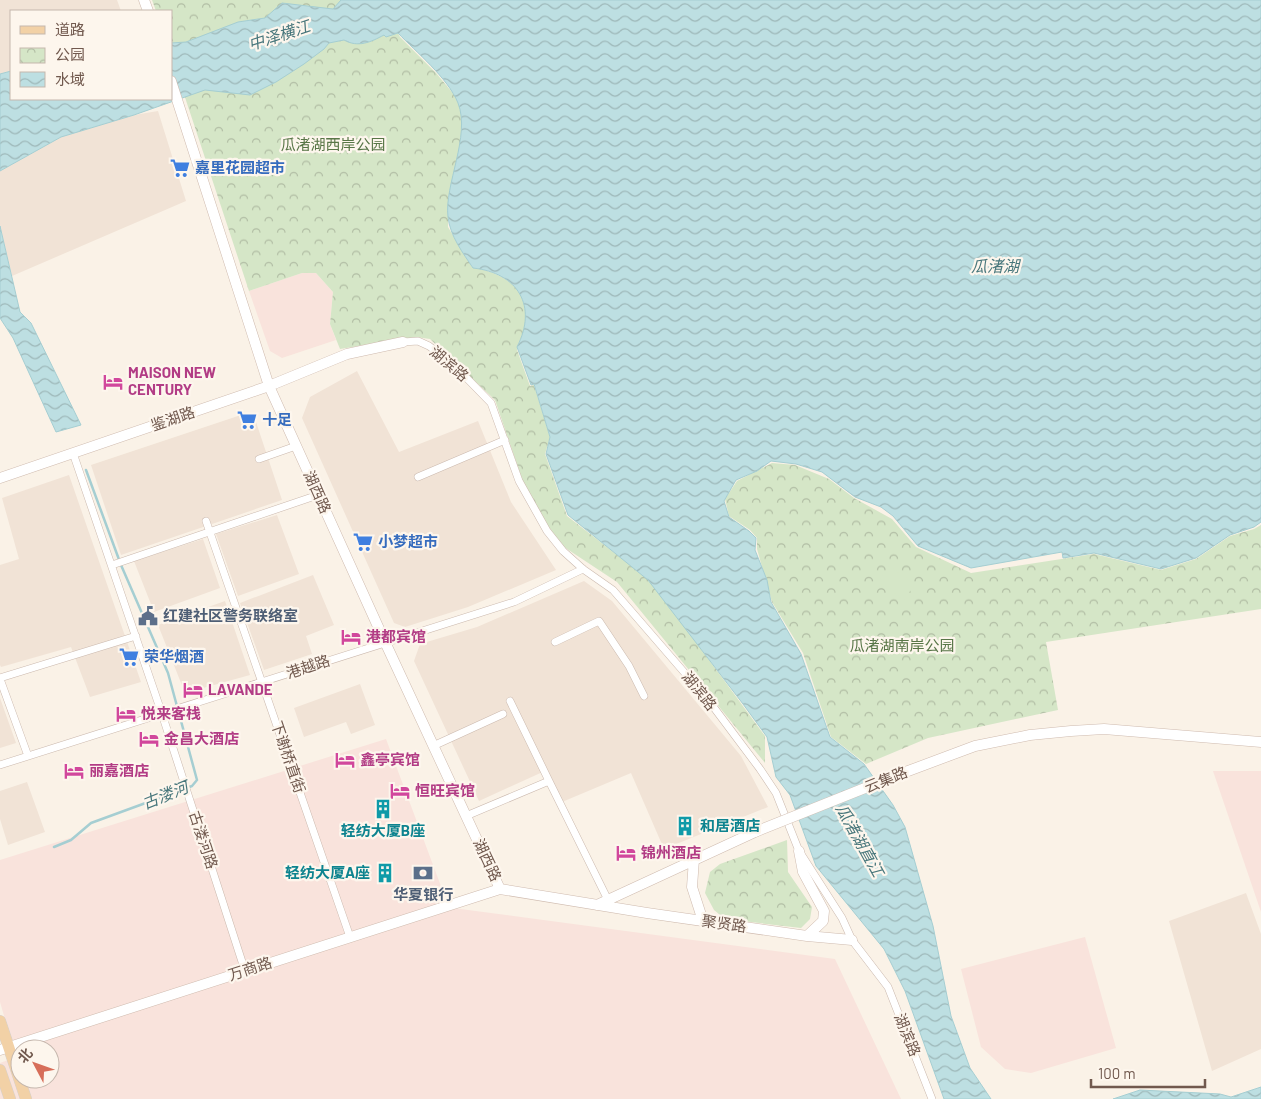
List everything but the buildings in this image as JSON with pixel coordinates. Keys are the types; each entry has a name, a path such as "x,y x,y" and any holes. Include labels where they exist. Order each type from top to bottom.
{"main road":[{"path":"0,1021 4,1048 26,1099"},
{"path":"0,1070 10,1099"}],"street":[{"name":"湖西路","path":"172,84 269,386 384,642 500,889"},
{"name":"鉴湖路","path":"0,478 269,386 347,354 403,342"},
{"name":"湖滨路","path":"403,342 418,342 429,346 452,363 492,403 519,481 547,531 583,570 613,590 708,701 760,769 776,793 799,851 842,918 852,940 888,986 932,1099"},
{"path":"418,477 505,440"},
{"path":"259,459 296,446"},
{"name":"古溇河路","path":"74,453 117,564 136,636 245,971"},
{"path":"117,564 318,495"},
{"name":"下谢桥直街","path":"206,521 350,937"},
{"name":"港越路","path":"0,765 514,602 583,570"},
{"path":"556,642 598,621 629,666 644,696"},
{"path":"28,756 0,678 136,636"},
{"path":"510,700 608,900"},
{"path":"433,746 503,714"},
{"name":"云集路","path":"596,906 694,859 756,832 975,746 1030,735 1104,728 1261,742"},
{"path":"466,816 549,781"},
{"path":"799,851 803,872 824,911 823,921 807,936"},
{"path":"694,859 692,887 703,921"},
{"path":"500,889 596,906"},
{"name":"万商路","path":"4,1048 500,889"},
{"name":"聚贤路","path":"596,906 807,936 852,940"}],"shaded area":[{"path":"0,0 117,0 121,10 10,10 10,71 0,74"},
{"path":"158,111 186,201 12,276 0,226 0,171 61,137 134,115"},
{"path":"302,273 316,273 333,292 330,324 336,340 282,358 270,351 249,291"},
{"path":"357,371 399,452 478,421 511,502 556,570 468,607 405,627 394,623 302,418 310,397"},
{"path":"238,416 248,417 256,422 282,500 121,555 91,465"},
{"path":"69,475 141,682 90,697 71,647 1,667 0,665 0,565 19,559 2,498"},
{"path":"277,515 299,574 238,596 216,534"},
{"path":"203,539 220,588 154,612 134,561"},
{"path":"313,575 334,625 306,636 312,654 264,670 240,603"},
{"path":"584,581 612,601 741,756 768,807 664,849 631,773 562,802 547,770 479,801 414,661 420,644 477,627"},
{"path":"225,601 250,675 185,693 158,625"},
{"path":"360,684 375,725 351,734 346,722 304,737 294,708"},
{"path":"0,698 16,743 0,748"},
{"path":"386,739 448,905 453,908 835,959 901,1099 0,1099 0,1063 10,1059 10,1089 60,1089 60,1039 11,1039 0,1002 0,860"},
{"path":"1213,771 1261,771 1261,912"},
{"path":"27,782 45,832 8,845 0,819 0,791"},
{"path":"1246,893 1261,934 1261,1049 1212,1071 1169,921"},
{"path":"1085,937 1116,1048 1031,1073 1005,1069 981,1047 961,969"}],"green space":[{"name":"瓜渚湖西岸公园","path":"152,0 381,0 400,37 436,73 462,104 461,150 448,198 448,227 472,267 504,278 520,292 524,301 527,312 527,328 517,350 530,386 534,385 550,437 545,454 567,516 643,575 657,589 765,736 765,763 617,582 564,547 543,520 522,479 495,400 430,339 416,337 340,349 330,324 333,292 316,273 302,273 249,291 172,58 172,10 156,10"},
{"name":"瓜渚湖南岸公园","path":"772,463 795,465 829,479 854,498 892,519 916,547 971,573 1094,554 1161,570 1196,559 1230,536 1261,525 1261,609 1046,642 1058,710 928,738 866,764 831,737 803,653 772,602 757,549 757,538 750,530 729,516 725,499 737,481"},
{"path":"889,566 915,584 904,600 878,582"},
{"path":"787,840 788,872 812,907 810,919 801,928 725,919 714,910 705,893 710,872 720,864"}],"water":[{"name":"瓜渚湖","path":"341,0 1261,0 1261,522 1254,527 1230,535 1196,558 1161,569 1094,553 1063,558 1062,552 971,568 918,546 893,516 881,507 855,497 822,472 796,464 771,461 757,471 736,480 724,501 729,517 756,538 755,550 767,580 771,602 801,654 830,737 864,764 893,805 905,827 933,926 951,1016 970,1068 991,1099 944,1099 905,991 884,949 816,866 790,795 776,777 767,737 648,580 568,515 546,454 550,437 534,384 531,385 517,347 523,332 525,318 524,305 520,294 512,284 502,277 489,271 473,268 458,244 449,224 448,204 461,130 461,116 458,103 447,84 398,33 386,37 384,35 359,44 344,40 329,43 304,64 276,82 250,95 205,90 134,115 61,137 0,171 0,74 10,71 10,100 172,100 172,43 186,42 238,22 265,18 282,3 333,9"},
{"path":"0,226 20,312 31,323 81,425 56,432 13,338 0,318"},
{"path":"1261,1087 1261,1099 1113,1099 1140,1090 1220,1094 1231,1097"}],"waterway":[{"name":"古溇河","path":"54,847 71,840 91,823 192,786 197,780 168,673 121,565 86,470"}],"place":[{"name":"嘉里花园超市","path":"180,168"},
{"name":"MAISON NEW CENTURY","path":"113,382"},
{"name":"十足","path":"247,420"},
{"name":"小梦超市","path":"363,542"},
{"name":"红建社区警务联络室","path":"148,616"},
{"name":"港都宾馆","path":"351,637"},
{"name":"荣华烟酒","path":"129,657"},
{"name":"LAVANDE","path":"193,690"},
{"name":"悦来客栈","path":"126,714"},
{"name":"金昌大酒店","path":"149,739"},
{"name":"鑫亭宾馆","path":"345,760"},
{"name":"丽嘉酒店","path":"74,771"},
{"name":"恒旺宾馆","path":"400,791"},
{"name":"轻纺大厦B座","path":"383,809"},
{"name":"和居酒店","path":"685,826"},
{"name":"锦州酒店","path":"626,853"},
{"name":"轻纺大厦A座","path":"385,873"},
{"name":"华夏银行","path":"423,873"}],"water label":[{"name":"中泽横江","path":"279,35"},
{"name":"瓜渚湖直江","path":"860,840"}]}
